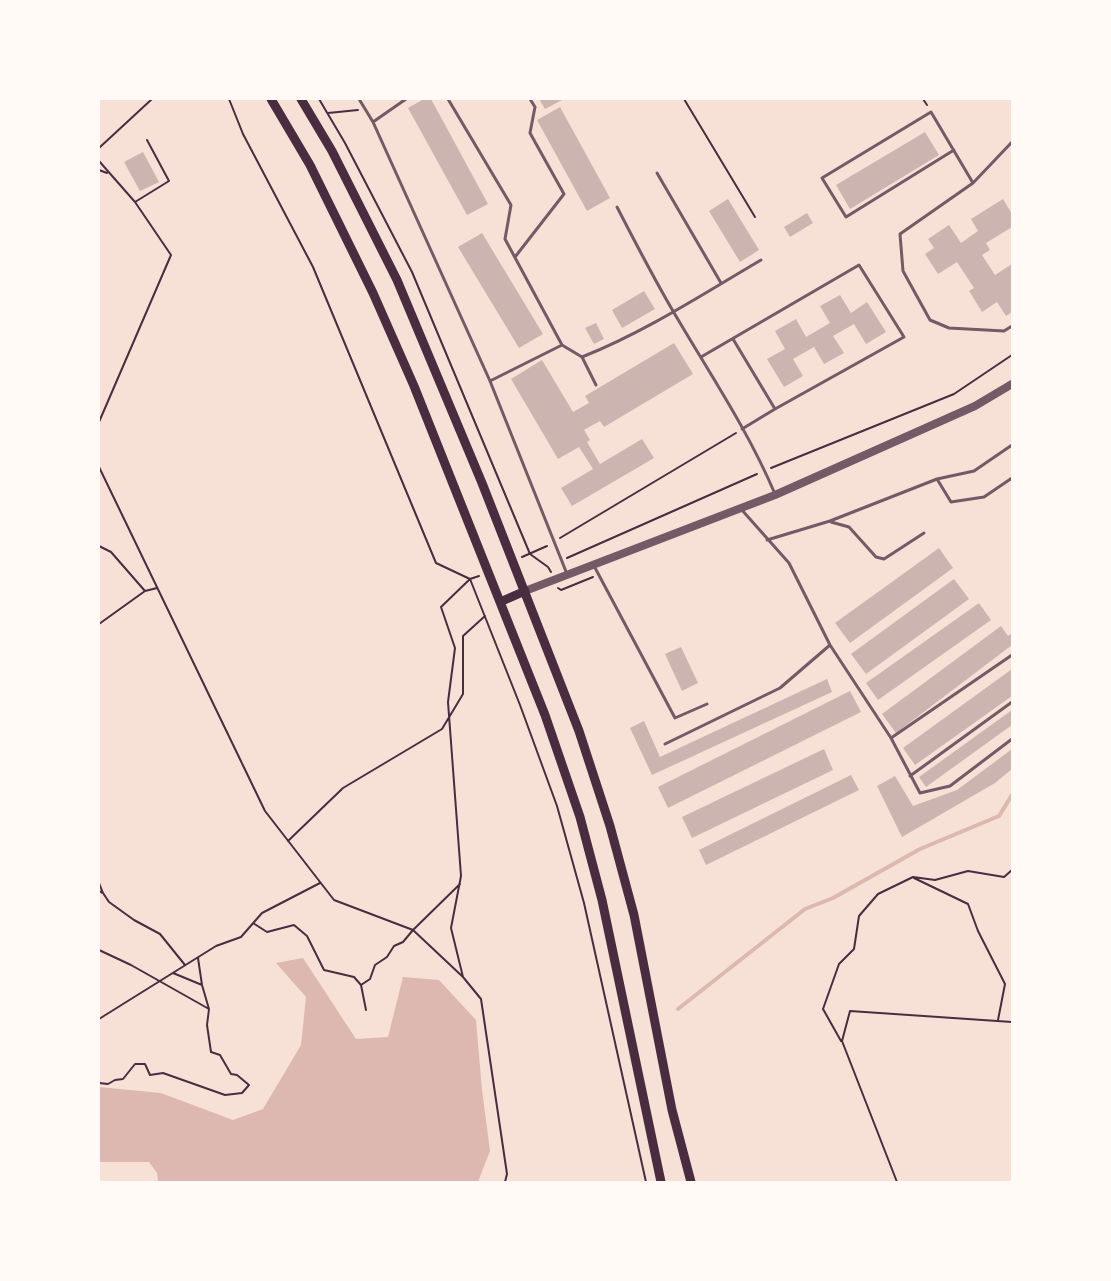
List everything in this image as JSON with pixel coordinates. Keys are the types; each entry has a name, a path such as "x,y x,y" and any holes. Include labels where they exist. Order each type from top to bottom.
{"main road":[{"path":"271,99 310,165 373,293 414,386 545,715 580,817 602,900 661,1182"},
{"path":"301,99 332,151 397,280 482,483 579,731 610,826 634,915 672,1110 691,1182"},
{"path":"500,602 525,591"}],"street":[{"path":"525,591 741,509 975,406 1012,384"}],"lane":[{"path":"359,99 373,122 490,381 567,574"},
{"path":"373,122 406,99"},
{"path":"448,99 510,206 506,239 515,257 562,345 582,357 596,385"},
{"path":"515,257 564,194 530,133 535,107 530,99"},
{"path":"954,150 846,217 822,178 931,112 954,150 973,183"},
{"path":"1012,142 973,183 900,234 903,271 930,320 949,328 1004,331 1012,326"},
{"path":"657,173 721,283"},
{"path":"617,207 672,311 742,429 775,494"},
{"path":"582,357 601,350 760,260"},
{"path":"701,357 859,265 904,337 742,429"},
{"path":"733,339 775,409"},
{"path":"490,381 562,345"},
{"path":"766,540 830,521 937,479 974,471 1012,445"},
{"path":"937,479 951,502 984,497 1012,478"},
{"path":"741,509 766,540 789,563 830,645 892,738 920,793 950,786 1012,739"},
{"path":"830,521 849,527 876,557 884,559 924,533"},
{"path":"593,564 675,718 707,704"},
{"path":"665,744 780,688 830,645"},
{"path":"892,738 1012,655"},
{"path":"910,776 1012,702"}],"path":[{"path":"99,148 152,99"},
{"path":"229,99 243,134 313,267 436,563 470,579 485,616 557,806 572,858 584,902 646,1182"},
{"path":"319,99 412,272 530,554 548,567 551,573"},
{"path":"684,99 755,217"},
{"path":"328,114 365,109"},
{"path":"135,202 168,181 147,140"},
{"path":"99,161 135,202 171,255 99,422"},
{"path":"99,170 110,173"},
{"path":"548,567 764,471 954,394 1012,355"},
{"path":"522,557 554,542 742,429"},
{"path":"99,467 265,811 334,900 413,930 462,977 481,999 507,1174 505,1182"},
{"path":"99,546 111,552 145,591"},
{"path":"462,977 451,928 461,876 448,702 455,648 441,606 470,579 480,575"},
{"path":"558,588 562,590 599,575"},
{"path":"99,624 145,591 157,588"},
{"path":"288,841 343,788 442,729 463,694 463,636 485,616"},
{"path":"897,1182 842,1041 823,1009 839,964 854,949 859,916 878,894 913,877 935,880 968,871 1004,877 1012,870"},
{"path":"913,877 968,904 978,931 1005,984 998,1020"},
{"path":"99,1019 216,946 241,936 262,912 321,882"},
{"path":"99,883 109,902 134,920 160,934 186,965"},
{"path":"361,985 370,979 375,965 386,957 394,946 403,942 460,884"},
{"path":"99,891 103,893"},
{"path":"253,923 267,932 294,925 307,936 324,970 354,977 361,985 366,1010"},
{"path":"99,950 131,964 209,1009"},
{"path":"99,1083 108,1084 115,1080 123,1079 135,1064 145,1064 150,1076 163,1073 225,1095 242,1093 249,1085 237,1074 231,1074 220,1055 211,1052 207,1025 209,1009 202,985 198,958"},
{"path":"173,973 202,985"},
{"path":"842,1041 850,1011 1012,1022"}],"shaded area":[{"path":"303,958 356,1039 388,1037 403,977 439,980 476,1020 490,1151 478,1182 156,1182 158,1180 157,1173 149,1162 99,1162 99,1087 161,1093 233,1120 263,1109 301,1045 306,997 276,963"}],"building":[{"path":"424,99 431,99 488,204 467,215 408,108"},
{"path":"539,99 564,99 545,109"},
{"path":"560,107 610,198 587,211 537,120"},
{"path":"925,132 939,155 850,209 836,185"},
{"path":"143,152 159,182 140,191 124,162"},
{"path":"728,199 759,250 740,262 709,211"},
{"path":"1003,199 1012,214 1012,227 986,243 990,250 982,255 995,275 1012,264 1012,312 1006,316 997,302 982,312 969,291 974,288 957,262 938,274 925,254 934,248 928,239 949,225 961,243 978,231 971,219"},
{"path":"807,213 813,223 790,237 784,227"},
{"path":"482,233 543,334 519,348 458,247"},
{"path":"644,291 655,309 622,328 612,310"},
{"path":"840,295 851,313 867,302 886,332 866,344 854,324 833,336 844,353 824,364 814,347 793,359 803,376 784,387 767,359 785,349 775,331 796,319 806,337 830,323 820,306"},
{"path":"596,323 604,339 594,344 585,328"},
{"path":"674,343 693,374 604,427 600,421 584,430 590,440 587,442 600,464 642,439 654,458 572,506 561,488 593,469 579,447 558,459 511,379 542,360 573,412 589,403 585,396"},
{"path":"939,548 953,568 850,643 835,623"},
{"path":"954,579 969,599 866,674 851,654"},
{"path":"979,603 991,620 878,700 866,683"},
{"path":"1001,626 1008,636 1012,633 1012,645 896,733 882,714"},
{"path":"681,647 698,683 682,691 665,654"},
{"path":"1012,669 1012,696 915,765 903,748"},
{"path":"827,679 832,692 652,775 630,728 644,721 660,757"},
{"path":"850,691 861,712 668,808 658,787"},
{"path":"1012,710 1012,725 926,787 919,777"},
{"path":"824,749 833,770 692,838 682,817"},
{"path":"1012,749 1012,769 995,783 902,837 877,786 895,776 913,806 957,790"},
{"path":"851,775 859,790 706,865 699,850"}],"waterway":[{"path":"678,1009 805,909 833,898 920,849 999,816 1012,795"}]}
